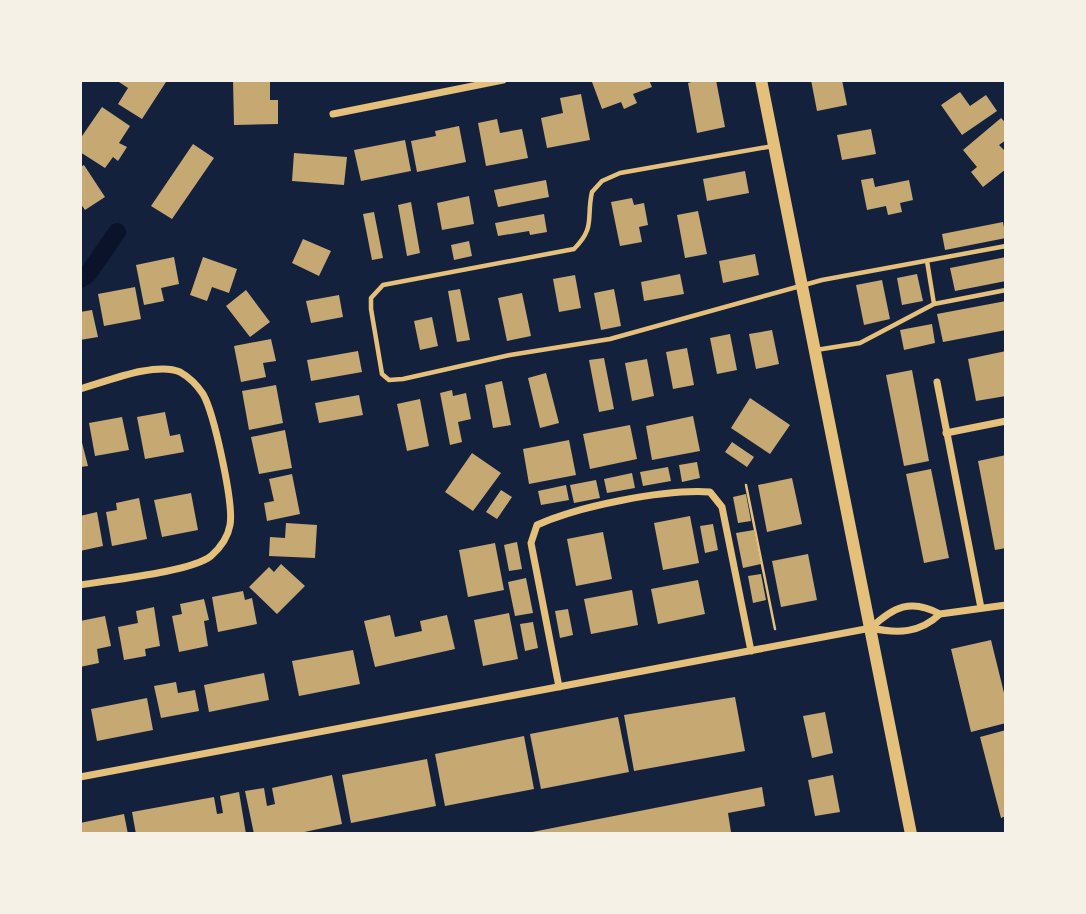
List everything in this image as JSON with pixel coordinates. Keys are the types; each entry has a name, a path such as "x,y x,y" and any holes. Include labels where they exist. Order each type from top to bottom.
{"main road":[{"path":"761,80 911,834"}],"street":[{"path":"333,114 503,80"},
{"path":"80,389 146,371 164,369 178,371 194,382 209,409 231,506 230,526 223,544 209,558 191,565 80,585"},
{"path":"937,382 981,608"},
{"path":"946,433 1006,421"},
{"path":"559,687 531,543 537,525 559,515 685,491 710,492 722,507 751,651"},
{"path":"871,628 890,610 923,604 940,614"},
{"path":"80,778 871,628 895,634 927,626 940,614 1006,605"}],"lane":[{"path":"774,146 620,173 602,181 592,192 591,222 586,236 574,249 383,285 371,298 374,340 382,374 389,380 402,379 547,348 610,339 802,284 1006,246"},
{"path":"927,261 934,303"},
{"path":"815,351 860,343 934,303 1006,290"}],"path":[{"path":"746,485 775,629"}],"building":[{"path":"116,80 166,82 142,119 118,104 128,88"},
{"path":"233,80 270,80 270,100 278,100 278,124 234,125"},
{"path":"649,80 652,87 633,94 637,103 624,109 621,102 602,109 592,82"},
{"path":"716,80 725,127 697,133 688,83"},
{"path":"811,80 842,80 847,105 817,111"},
{"path":"960,92 970,106 986,95 997,111 962,135 941,105"},
{"path":"581,94 590,140 547,148 541,118 563,113 560,98"},
{"path":"102,107 130,126 119,143 127,147 118,161 113,157 105,168 80,152 80,139"},
{"path":"1001,118 1006,123 1006,140 999,145 1006,152 1006,169 983,187 971,172 977,167 963,150"},
{"path":"497,119 500,133 522,129 528,158 486,166 478,123"},
{"path":"459,126 466,162 417,172 411,141 436,136 435,131"},
{"path":"871,129 876,154 842,160 837,135"},
{"path":"405,140 411,171 361,181 354,150"},
{"path":"193,144 214,158 172,219 151,206"},
{"path":"294,153 347,157 344,185 292,181"},
{"path":"84,165 105,197 85,210 80,203 80,167"},
{"path":"745,171 749,193 707,201 703,179"},
{"path":"873,178 875,187 909,180 913,200 900,203 902,212 888,215 886,206 867,210 861,180"},
{"path":"546,180 549,197 498,207 494,190"},
{"path":"469,196 474,224 442,230 437,203"},
{"path":"632,198 634,205 644,203 648,225 639,227 642,242 620,246 611,202"},
{"path":"411,202 420,253 407,256 398,205"},
{"path":"698,211 707,254 685,258 677,215"},
{"path":"374,212 383,258 372,260 363,214"},
{"path":"544,214 547,232 530,235 529,231 498,236 495,223"},
{"path":"1003,222 1006,238 945,250 942,234"},
{"path":"303,239 331,251 319,276 292,263"},
{"path":"469,241 472,256 454,260 451,245"},
{"path":"755,254 759,275 723,283 719,261"},
{"path":"174,257 179,284 161,288 164,301 144,305 136,265"},
{"path":"203,257 237,269 229,293 212,287 207,301 190,295"},
{"path":"1006,257 1006,281 955,291 950,268"},
{"path":"680,274 684,294 644,301 641,282"},
{"path":"917,274 923,301 902,305 897,278"},
{"path":"575,275 581,308 559,312 553,279"},
{"path":"882,280 890,319 864,325 856,285"},
{"path":"135,287 141,319 104,326 98,294"},
{"path":"460,289 470,340 457,342 448,291"},
{"path":"614,289 621,326 601,330 594,293"},
{"path":"246,290 270,322 250,337 226,306"},
{"path":"522,293 531,336 507,341 498,298"},
{"path":"339,295 343,317 311,323 306,301"},
{"path":"1006,301 1006,330 943,342 937,314"},
{"path":"92,310 98,337 80,340 80,312"},
{"path":"432,317 438,346 420,350 414,321"},
{"path":"932,324 935,343 904,350 900,330"},
{"path":"772,330 779,364 756,369 749,334"},
{"path":"730,334 737,370 717,374 710,338"},
{"path":"271,339 276,361 263,363 266,377 241,382 234,346"},
{"path":"687,348 694,385 673,389 666,352"},
{"path":"358,351 362,372 311,381 307,360"},
{"path":"1006,351 1006,396 976,401 968,359"},
{"path":"604,358 614,409 599,412 589,360"},
{"path":"647,359 654,396 632,401 625,363"},
{"path":"912,370 929,461 904,466 886,375"},
{"path":"546,373 559,423 540,428 528,378"},
{"path":"502,381 511,425 493,428 485,385"},
{"path":"276,385 283,423 249,430 242,391"},
{"path":"452,390 453,396 466,393 471,419 458,422 462,442 450,445 440,393"},
{"path":"359,395 363,415 319,423 315,403"},
{"path":"750,398 790,425 770,454 731,428"},
{"path":"420,399 429,446 407,451 397,404"},
{"path":"165,412 170,436 180,434 184,452 145,459 137,417"},
{"path":"693,416 700,451 652,460 646,426"},
{"path":"122,417 129,450 95,456 89,423"},
{"path":"630,425 637,459 590,469 583,434"},
{"path":"285,430 292,468 259,474 251,437"},
{"path":"80,435 88,466 80,467"},
{"path":"569,440 576,475 529,484 523,449"},
{"path":"732,442 754,457 747,467 725,452"},
{"path":"472,453 501,473 473,511 445,492"},
{"path":"1006,455 1006,548 995,550 978,461"},
{"path":"697,462 700,478 682,482 679,465"},
{"path":"668,467 671,481 643,486 640,472"},
{"path":"931,469 949,558 924,563 906,474"},
{"path":"632,473 635,488 607,493 604,479"},
{"path":"292,474 300,514 267,521 264,503 274,501 269,479"},
{"path":"792,478 802,524 767,532 758,485"},
{"path":"596,480 600,498 574,503 570,485"},
{"path":"566,485 569,500 541,505 538,491"},
{"path":"501,490 512,497 497,519 486,512"},
{"path":"191,493 198,530 162,537 154,500"},
{"path":"746,494 751,521 738,523 733,497"},
{"path":"139,498 147,539 112,546 106,512 117,510 116,503"},
{"path":"97,512 103,546 80,551 80,516"},
{"path":"690,516 699,563 663,570 654,523"},
{"path":"286,523 317,525 315,558 269,556 270,537 285,538"},
{"path":"713,524 718,550 705,553 700,526"},
{"path":"754,530 761,564 743,568 736,533"},
{"path":"603,532 612,579 576,586 567,539"},
{"path":"517,542 522,569 509,571 504,545"},
{"path":"495,543 504,590 468,597 459,550"},
{"path":"808,554 817,600 781,607 772,561"},
{"path":"281,564 305,586 277,614 249,587 269,567 274,572"},
{"path":"761,574 766,600 753,603 748,576"},
{"path":"526,578 533,613 515,616 508,582"},
{"path":"698,580 705,614 658,624 651,589"},
{"path":"632,590 638,625 591,634 584,599"},
{"path":"243,591 245,600 252,598 257,624 218,632 212,597"},
{"path":"204,599 209,620 204,621 208,646 179,652 172,616 182,614 180,604"},
{"path":"154,607 160,646 145,649 146,656 124,660 118,627 138,623 136,611"},
{"path":"568,609 573,635 560,638 555,611"},
{"path":"509,613 518,659 483,666 474,620"},
{"path":"390,615 395,637 422,631 420,621 447,615 455,649 375,667 364,621"},
{"path":"105,616 111,646 97,649 99,663 80,667 80,621"},
{"path":"533,622 538,648 525,651 520,624"},
{"path":"991,640 1006,701 1006,723 971,732 951,649"},
{"path":"353,650 360,684 299,696 292,661"},
{"path":"264,673 269,700 209,712 204,685"},
{"path":"176,682 178,693 195,690 199,711 161,718 154,686"},
{"path":"735,697 745,751 634,771 624,715"},
{"path":"147,698 153,730 97,741 91,709"},
{"path":"825,712 833,753 812,758 803,716"},
{"path":"618,717 629,772 541,789 530,734"},
{"path":"1006,730 1006,816 1001,818 980,737"},
{"path":"524,736 534,789 445,806 435,754"},
{"path":"427,759 436,806 351,823 342,775"},
{"path":"332,775 342,824 295,834 254,834 245,791 264,788 267,806 275,804 272,788"},
{"path":"833,775 840,812 815,816 808,780"},
{"path":"762,787 765,806 728,813 731,832 522,834"},
{"path":"239,792 246,834 136,834 132,812 214,797 217,814 223,813 220,796"},
{"path":"124,814 128,834 80,834 80,823"}],"waterway":[{"path":"80,279 88,274 117,232"}]}
